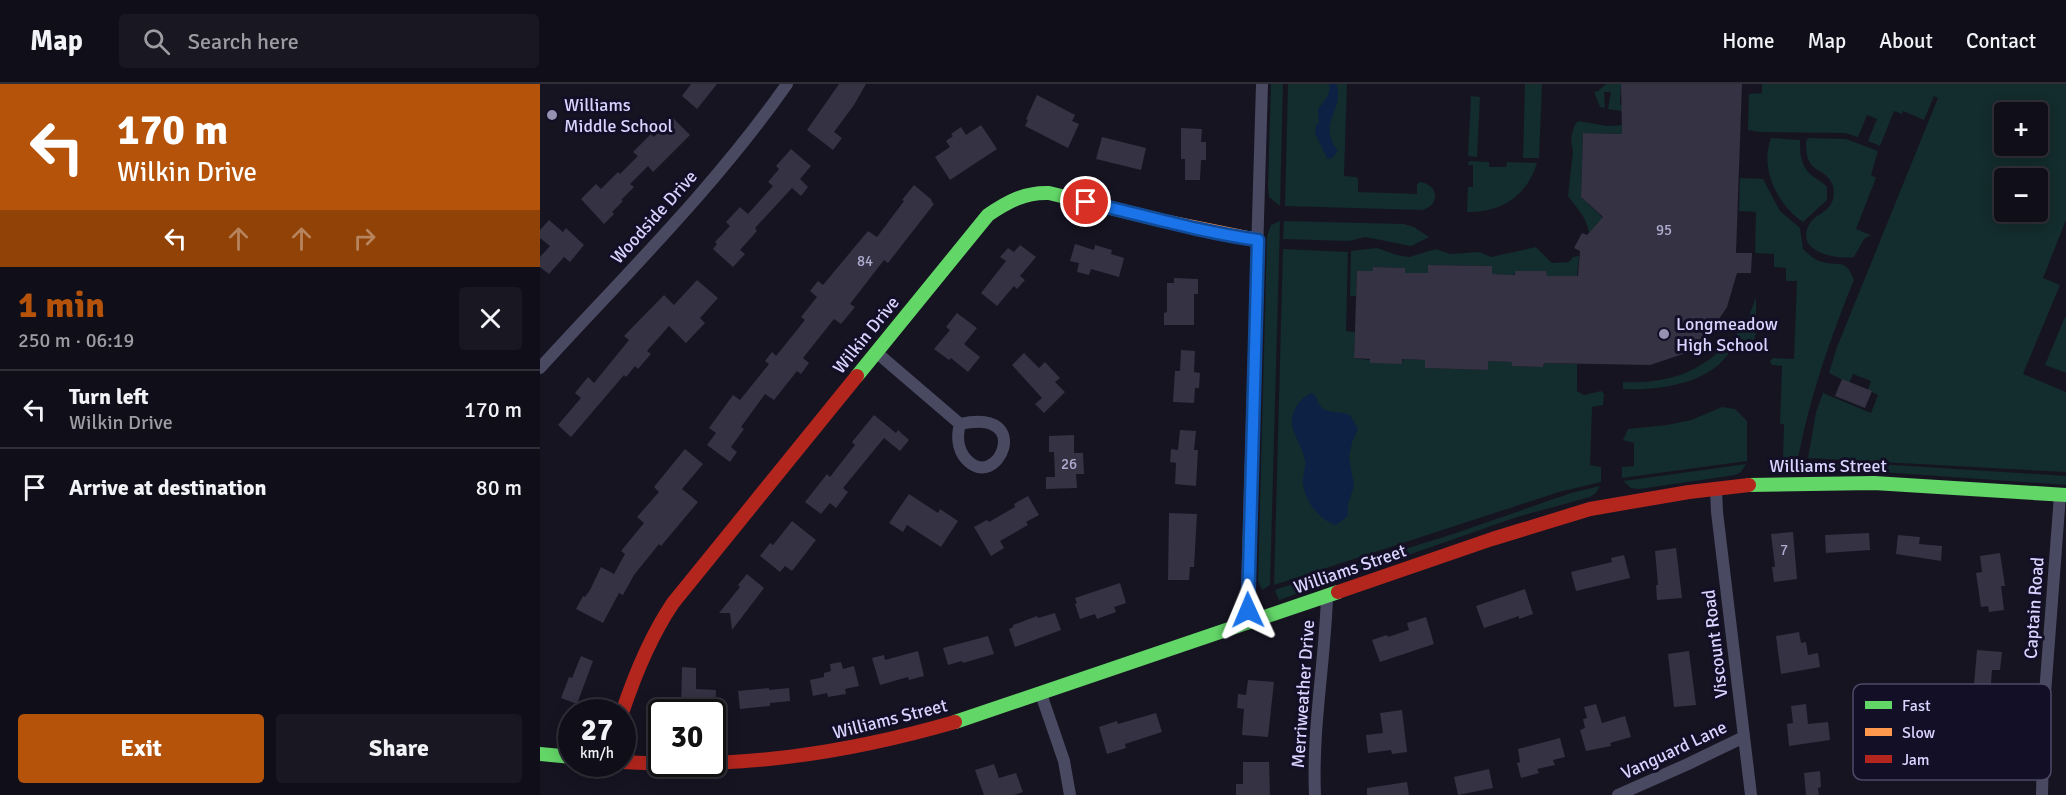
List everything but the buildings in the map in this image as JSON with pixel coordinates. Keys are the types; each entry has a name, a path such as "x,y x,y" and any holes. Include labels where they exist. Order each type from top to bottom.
{"main road":[{"name":"Wilkin Drive","path":"627,699 649,643 673,603 981,223 1004,204 1020,197 1043,193 1150,216 1220,235 1258,240"},
{"name":"Williams Street","path":"636,762 720,764 819,754 912,735 1041,694 1492,539 1580,512 1616,504 1757,484 1833,482 2063,495"},
{"path":"540,754 558,756"}],"street":[{"name":"Woodside Drive","path":"540,368 713,179 758,126 787,84"},
{"path":"1248,623 1247,590 1262,84"},
{"path":"876,352 960,424"},
{"name":"Viscount Road","path":"1716,489 1751,795"},
{"name":"Captain Road","path":"2047,684 2063,495"},
{"name":"Merriweather Drive","path":"1316,795 1316,732 1326,634 1327,596"},
{"path":"1041,694 1064,761 1070,795"},
{"name":"Vanguard Lane","path":"1618,795 1744,737"},
{"name":"Captain Road","path":"2042,780 2042,795"}],"green space":[{"path":"1271,84 1283,84 1280,206 1269,197 1268,186"},
{"path":"1288,84 1347,84 1344,176 1358,179 1358,192 1417,194 1419,182 1431,187 1434,191 1432,204 1422,210 1285,206"},
{"path":"1525,84 1542,84 1539,158 1523,158"},
{"path":"1606,84 1621,84 1620,105 1627,105 1627,112 1608,109 1611,92 1604,92 1605,108 1600,107 1594,92"},
{"path":"1762,84 2066,84 2066,220 2043,278 2060,285 2023,374 2066,392 2066,472 1808,458 1816,412 1823,393 1871,413 1878,395 1868,390 1871,381 1853,374 1849,383 1829,373 1837,347 1938,98 1934,96 1924,120 1903,111 1902,114 1894,111 1880,146 1868,141 1877,119 1867,115 1858,137 1845,133 1748,130 1749,94 1762,93"},
{"path":"1471,96 1480,97 1477,157 1468,156"},
{"path":"1579,121 1606,126 1627,125 1626,134 1583,133 1581,197 1603,218 1589,233 1584,218 1568,196 1573,130"},
{"path":"1771,138 1800,140 1804,166 1810,174 1827,187 1827,200 1803,222 1786,206 1773,185 1767,162"},
{"path":"1808,138 1846,139 1878,151 1871,175 1876,178 1856,229 1871,235 1864,239 1854,257 1837,257 1818,252 1807,241 1806,233 1810,223 1829,207 1834,193 1830,179 1812,166 1809,161 1806,141"},
{"path":"1469,161 1489,162 1489,167 1506,167 1507,162 1537,163 1527,185 1511,200 1491,209 1467,212 1468,187 1473,187 1473,165 1468,165"},
{"path":"1740,178 1763,179 1780,211 1800,228 1803,249 1819,261 1844,265 1854,280 1822,368 1808,413 1798,458 1783,459 1784,424 1780,424 1782,366 1772,365 1770,361 1773,358 1794,359 1797,281 1786,281 1786,268 1774,267 1774,254 1755,253 1756,212 1739,211"},
{"path":"1280,221 1270,585 1262,590 1258,581 1267,236 1271,225"},
{"path":"1284,221 1404,224 1414,227 1429,237 1411,246 1365,237 1349,241 1283,239"},
{"path":"1536,247 1552,263 1569,262 1573,257 1579,256 1577,276 1547,276 1546,271 1515,271 1514,275 1492,274 1492,266 1429,265 1428,273 1405,273 1405,268 1373,267 1373,271 1357,271 1356,296 1350,296 1351,251 1377,248 1409,257 1436,249 1450,254 1479,252 1491,257"},
{"path":"1283,249 1348,252 1346,331 1355,332 1354,358 1402,364 1403,359 1425,360 1425,368 1488,370 1488,361 1512,362 1512,366 1543,367 1544,363 1577,364 1577,391 1584,395 1601,391 1604,394 1603,405 1592,407 1590,465 1601,467 1601,482 1559,492 1274,585"},
{"path":"1756,297 1756,333 1750,351 1735,342 1734,338 1748,319"},
{"path":"2066,318 2066,373 2045,365"},
{"path":"1728,342 1731,349 1723,361 1698,378 1652,389 1623,389 1623,382 1653,381 1680,375 1706,362"},
{"path":"1722,407 1735,409 1747,421 1747,461 1622,478 1622,467 1634,466 1634,443 1623,440 1628,429 1691,420"},
{"path":"1805,462 1849,462 2066,476 2066,485 1881,472 1808,470"},
{"path":"1746,464 1741,472 1735,475 1639,489 1631,488 1623,481"},
{"path":"1600,486 1590,497 1517,517 1279,600 1275,591 1453,534 1571,493"}],"water":[{"path":"1329,84 1336,84 1338,93 1330,123 1330,132 1338,151 1331,159 1327,158 1315,133 1319,122 1318,110 1328,95"},
{"path":"1312,393 1325,410 1350,415 1358,429 1349,457 1354,486 1348,504 1348,516 1336,525 1319,515 1307,497 1303,481 1305,461 1292,426 1292,419 1298,404"}],"traffic: fast":[{"path":"857,376 988,215 1009,202 1032,194 1049,193 1164,221"},
{"path":"1749,485 1874,483 2066,495"},
{"path":"955,722 1338,592"},
{"path":"540,754 558,756"}],"traffic: slow":[{"path":"1164,221 1258,240"}],"traffic: jam":[{"path":"627,699 644,656 673,603 857,376"},
{"path":"1338,592 1492,539 1590,509 1689,492 1749,485"},
{"path":"636,763 707,763 790,757 872,743 955,722"}],"place":[{"name":"Williams Middle School","path":"552,115"},
{"name":"Longmeadow High School","path":"1664,334"}],"route":[{"path":"1086,202 1220,235 1258,240 1248,610"}]}
